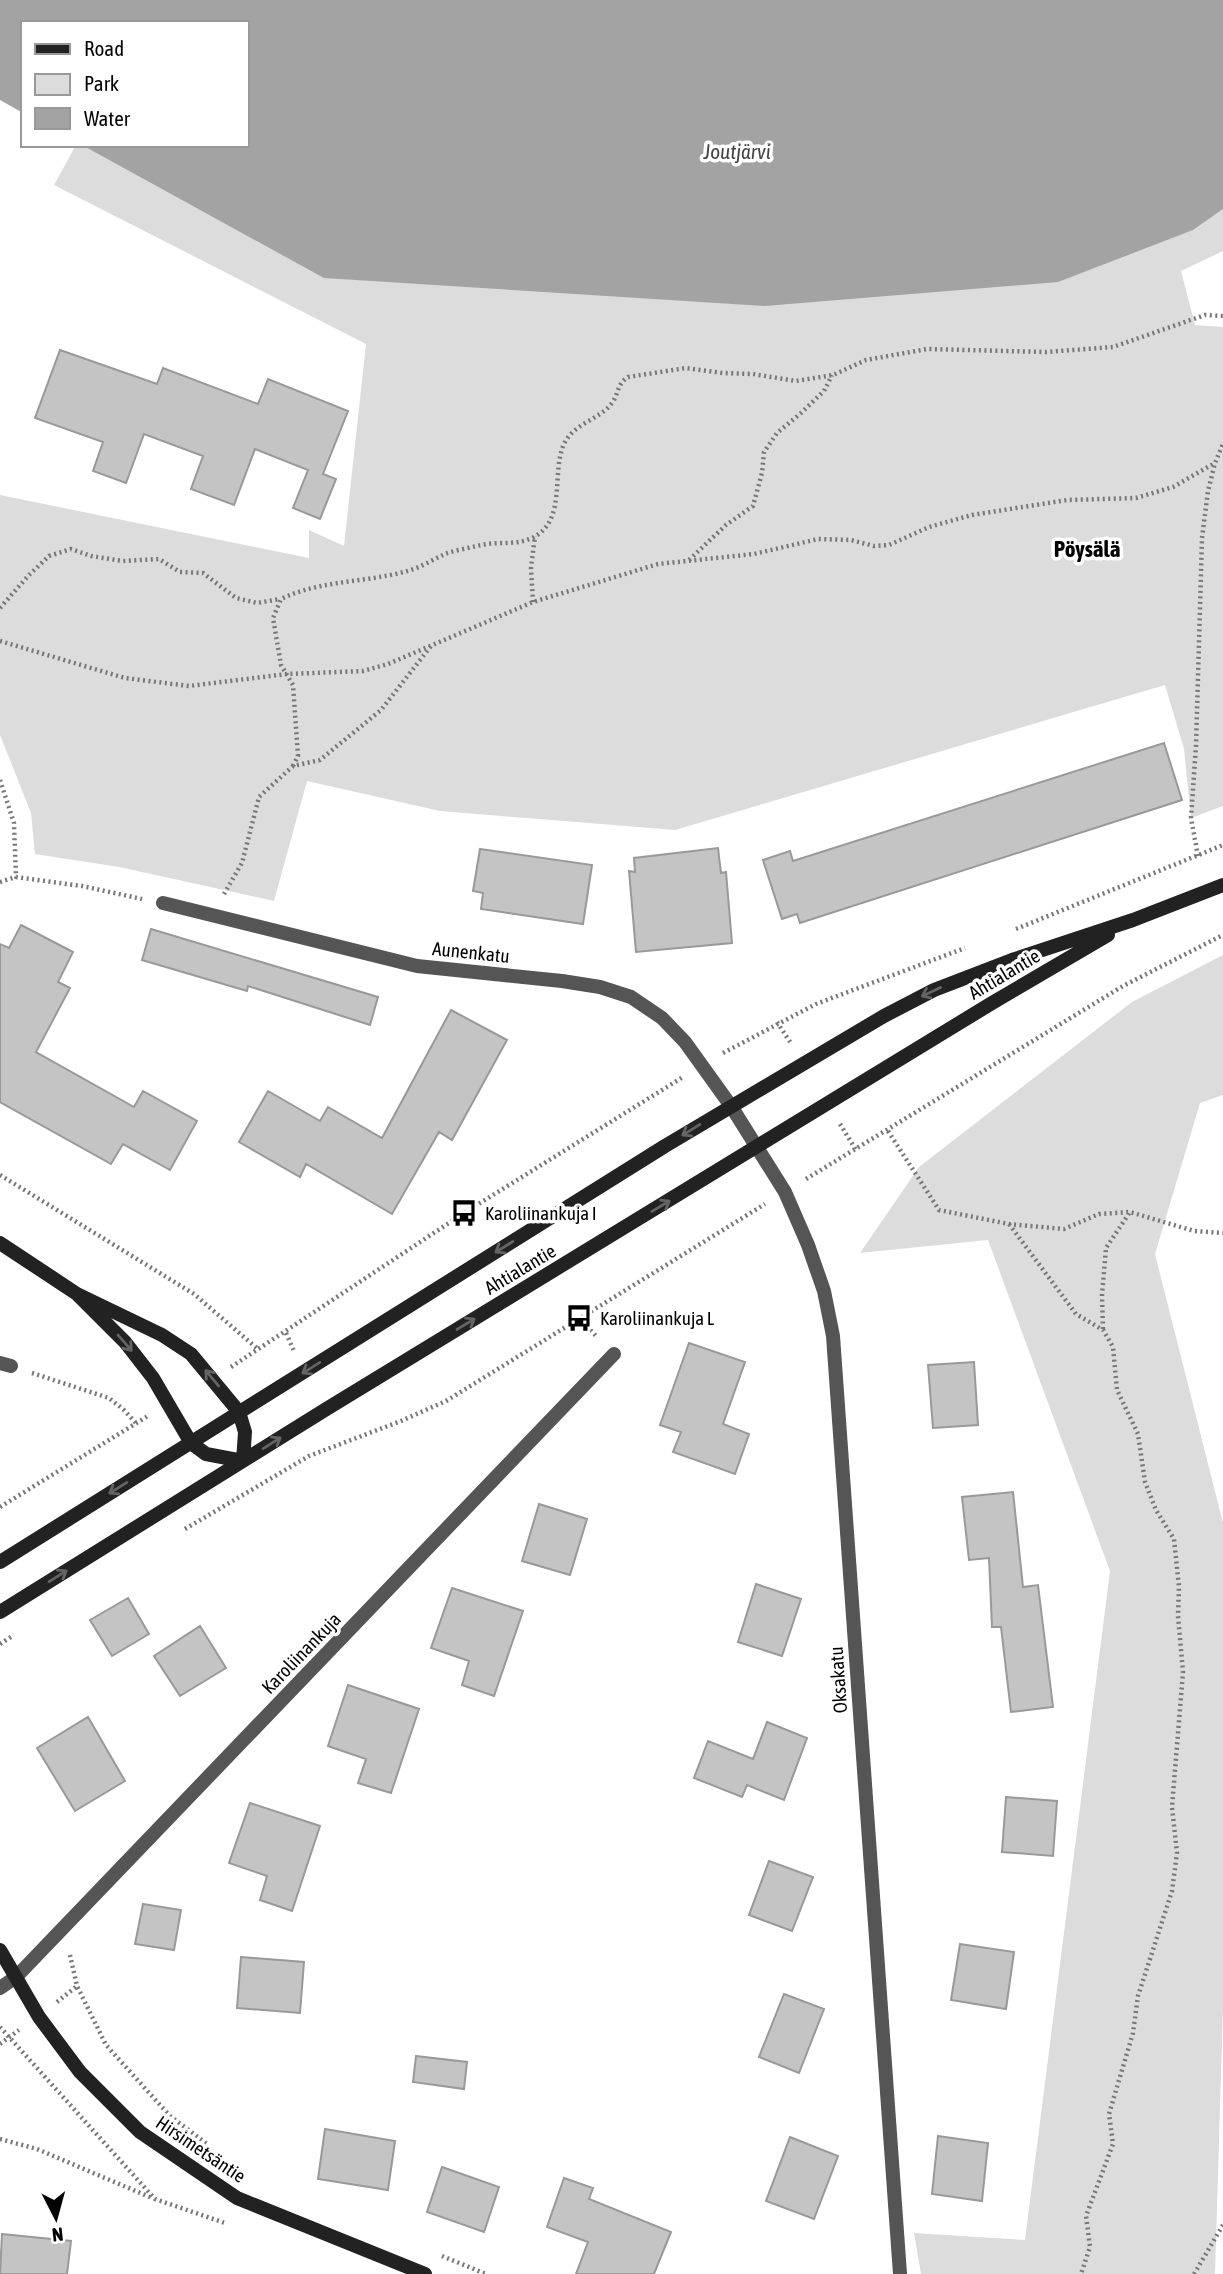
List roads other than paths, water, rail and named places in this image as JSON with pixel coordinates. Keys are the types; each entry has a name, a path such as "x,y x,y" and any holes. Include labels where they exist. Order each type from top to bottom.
{"main road":[{"name":"Ahtialantie","path":"0,1562 731,1106 884,1016 934,990 1012,960 1133,920 1223,885"},
{"name":"Ahtialantie","path":"0,1612 992,1003 1133,920"},
{"path":"0,1242 77,1294 162,1335 191,1354 239,1412 245,1432 243,1461 206,1454 191,1443 153,1378 125,1342 77,1294"},
{"name":"Hirsimetsäntie","path":"0,1950 39,2017 80,2072 140,2132 237,2198 425,2274"}],"street":[{"name":"Aunenkatu","path":"163,903 417,966 562,981 631,997 662,1018 702,1065 731,1106"},
{"name":"Oksakatu","path":"731,1106 785,1192 808,1245 824,1292 833,1336 900,2274"},
{"name":"Karoliinankuja","path":"16,1977 614,1354"},
{"path":"0,1988 16,1977"}],"water":[{"name":"Joutjärvi","path":"0,0 1223,0 1223,209 1193,230 1058,282 765,306 324,278 86,147 248,147 248,21 21,21 21,112 0,100"}],"place":[{"name":"Karoliinankuja I","path":"464,1213"},
{"name":"Karoliinankuja L","path":"579,1318"}],"district":[{"name":"Pöysälä","path":"1087,549"}]}
